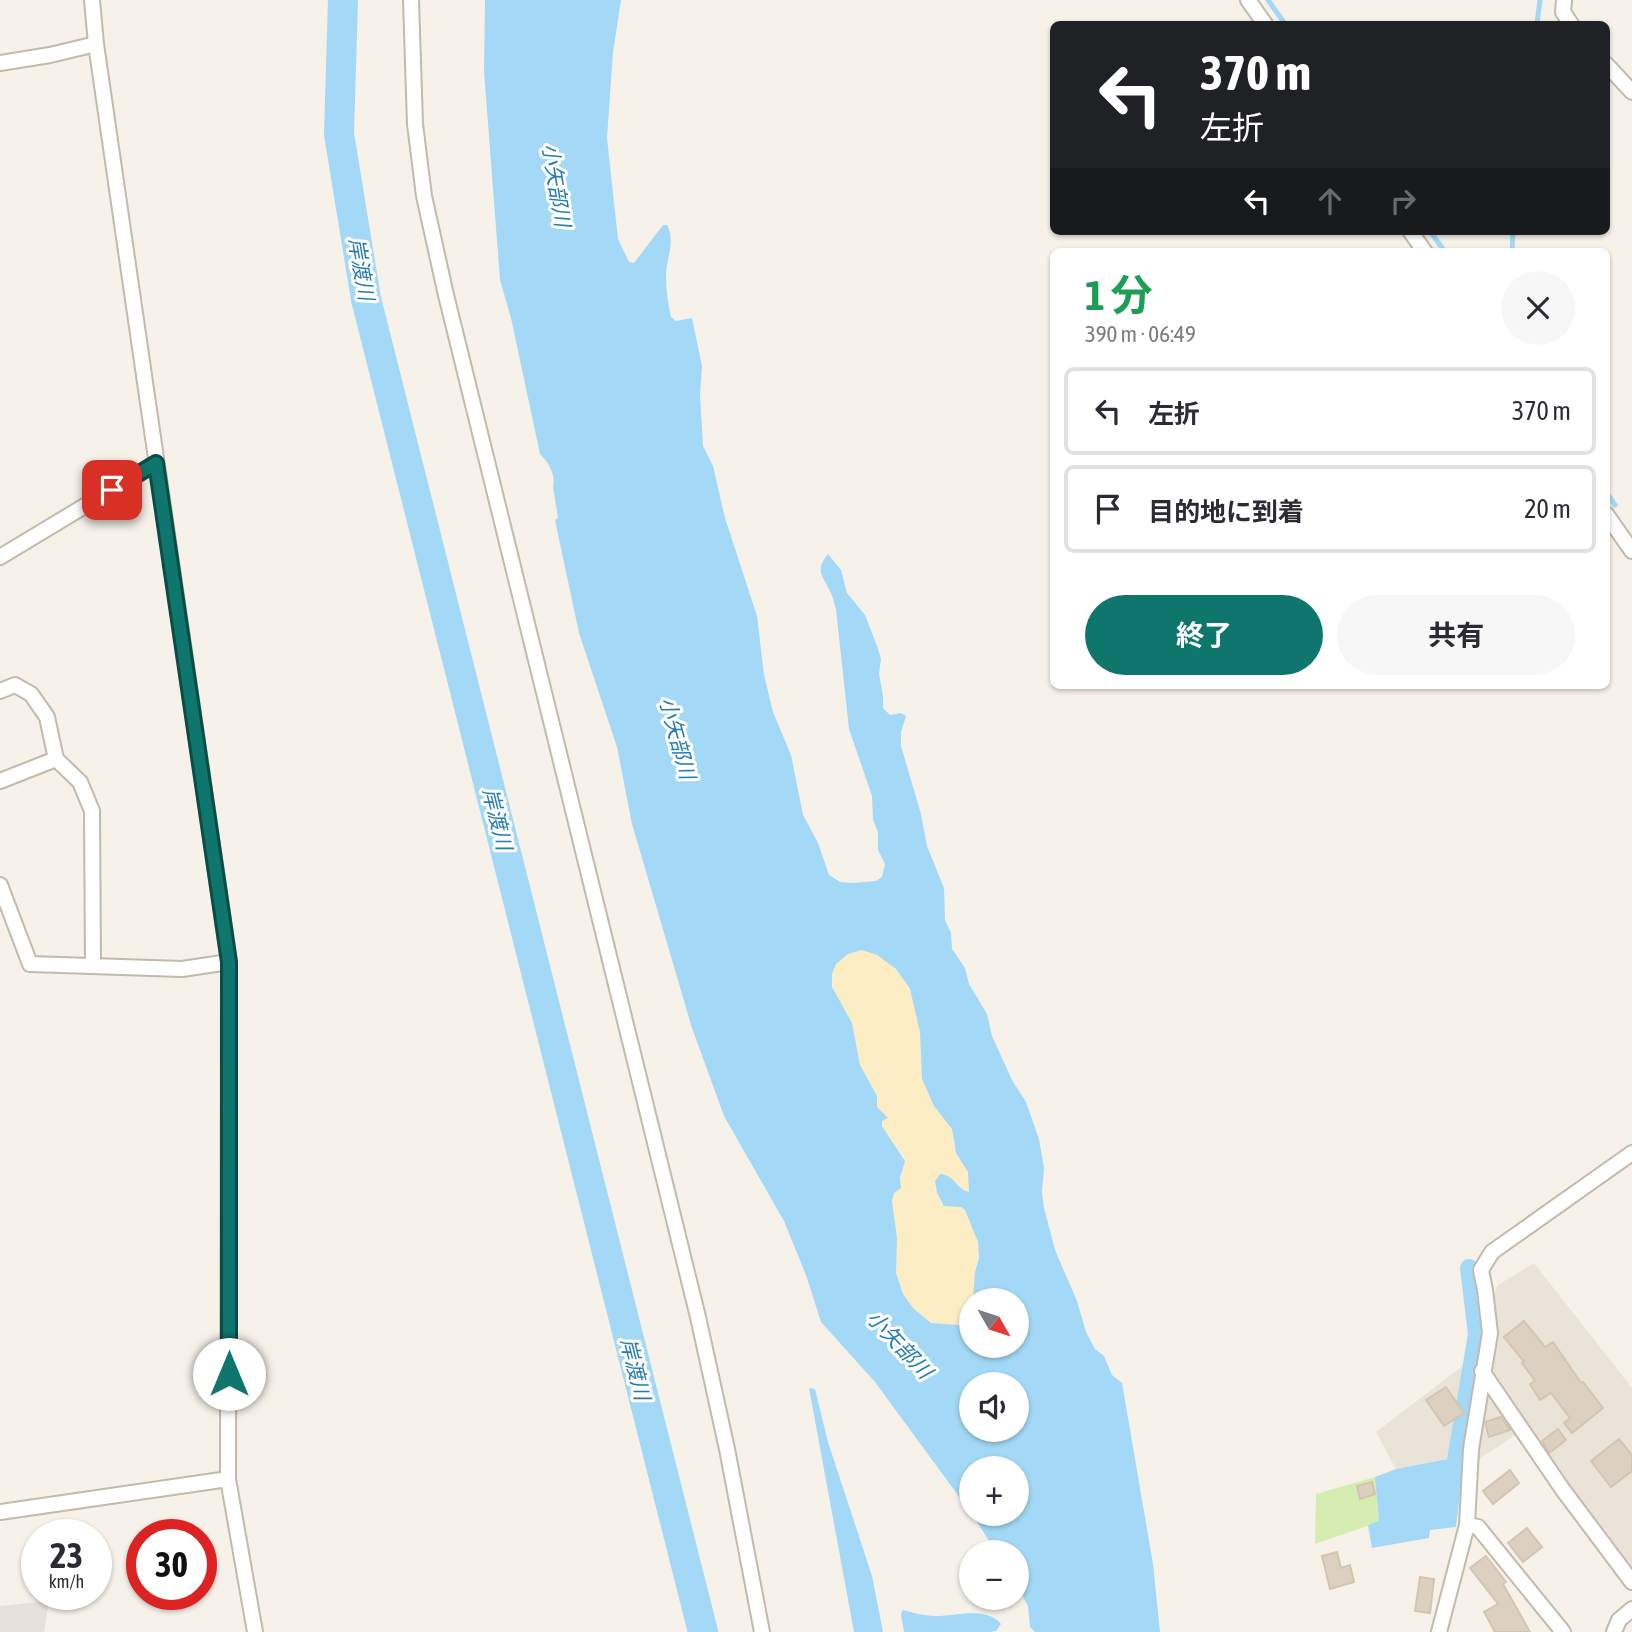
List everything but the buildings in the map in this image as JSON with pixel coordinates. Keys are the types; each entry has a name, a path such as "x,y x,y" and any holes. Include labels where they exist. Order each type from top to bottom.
{"street":[{"path":"92,0 96,44 229,962 228,1479 255,1632"},
{"path":"411,0 415,124 427,208 446,295 698,1317 727,1449 762,1632"},
{"path":"1564,0 1563,12 1569,21"},
{"path":"1252,2 1263,21"},
{"path":"0,63 96,44"},
{"path":"1610,68 1632,92"},
{"path":"0,557 156,463"},
{"path":"1610,520 1632,551"},
{"path":"0,691 15,685 31,694 47,717 56,759 80,782 92,811 93,966"},
{"path":"0,781 56,759"},
{"path":"0,885 30,964 183,969 229,962"},
{"path":"1439,1632 1467,1525 1471,1449 1490,1333 1480,1270 1492,1252 1632,1153"},
{"path":"1482,1371 1556,1480 1632,1582"},
{"path":"0,1512 228,1479"},
{"path":"1467,1525 1478,1527 1563,1632"},
{"path":"1614,1632 1619,1620 1632,1609"}],"shaded area":[{"path":"1534,1263 1632,1388 1632,1576 1520,1420 1490,1369 1497,1319 1492,1298 1498,1285"},
{"path":"1468,1362 1465,1412 1458,1457 1396,1469 1376,1432"},
{"path":"1489,1387 1517,1434 1476,1461 1482,1411"},
{"path":"21,1604 21,1610 48,1610 44,1632 0,1632 0,1606"}],"green space":[{"path":"1375,1477 1379,1522 1315,1544 1316,1494"}],"sand":[{"path":"862,950 877,955 899,973 906,985 917,1013 926,1089 931,1101 951,1127 956,1154 970,1180 969,1192 963,1190 955,1180 935,1187 941,1204 965,1210 979,1250 975,1288 959,1288 959,1325 931,1324 913,1308 903,1294 896,1273 897,1238 892,1201 894,1193 899,1190 904,1157 882,1126 884,1120 862,1072 853,1026 832,982 838,962 851,953"}],"water":[{"name":"小矢部川","path":"485,0 621,0 613,52 607,138 618,239 629,262 634,263 663,225 667,225 670,231 671,244 666,276 671,317 676,321 692,318 702,366 700,395 703,446 713,466 725,518 757,616 764,675 773,712 791,755 803,815 818,843 829,875 840,882 853,883 876,881 882,877 885,864 878,850 872,796 849,729 836,609 821,572 828,554 841,570 847,593 865,615 877,646 881,659 879,674 883,708 890,715 901,713 906,716 901,732 901,746 921,814 927,846 944,888 945,920 951,933 952,949 965,968 969,984 987,1014 992,1036 1012,1080 1026,1102 1039,1139 1044,1168 1044,1208 1055,1250 1077,1301 1086,1332 1095,1349 1104,1356 1112,1375 1122,1383 1153,1564 1160,1632 1035,1632 1030,1627 1028,1610 1029,1540 988,1540 980,1526 1029,1526 1029,1456 959,1456 959,1497 875,1382 821,1322 784,1221 724,1116 692,1028 632,824 617,747 579,633 555,520 558,518 553,474 540,454 511,318 500,280 484,71","holes":["862,950 877,955 896,969 910,989 920,1032 922,1079 934,1106 952,1129 956,1153 968,1172 969,1192 949,1177 940,1174 935,1181 937,1193 944,1206 961,1207 965,1210 978,1242 979,1258 974,1288 1029,1288 1029,1358 959,1358 959,1325 931,1323 913,1308 903,1294 896,1273 897,1238 892,1201 894,1193 901,1188 900,1178 905,1161 882,1126 882,1121 888,1118 877,1107 877,1096 860,1065 852,1023 832,987 832,974 836,964 848,954"]},
{"path":"809,1388 815,1389 828,1442 872,1576 883,1632 854,1632"},
{"path":"1458,1457 1460,1493 1456,1527 1430,1530 1429,1538 1372,1548 1368,1525 1379,1521 1375,1477 1396,1469"},
{"path":"903,1610 932,1616 970,1613 987,1615 1001,1624 996,1631 990,1632 904,1632 901,1614"}],"waterway":[{"name":"岸渡川","path":"343,0 339,134 366,299 703,1632"},
{"path":"1268,0 1283,21"},
{"path":"1537,21 1540,0"},
{"path":"1433,235 1442,248"},
{"path":"1512,248 1513,235"},
{"path":"1610,498 1615,505"},
{"path":"1457,1480 1456,1460 1477,1334 1469,1268"}],"route":[{"path":"112,490 156,463 229,962 229,1374"}]}
